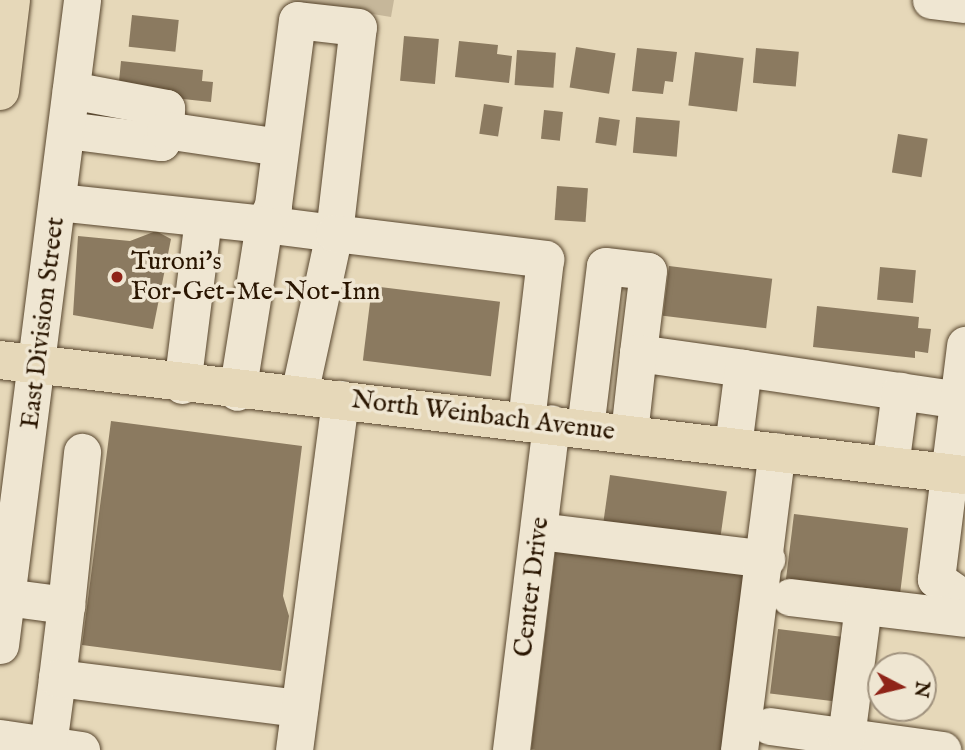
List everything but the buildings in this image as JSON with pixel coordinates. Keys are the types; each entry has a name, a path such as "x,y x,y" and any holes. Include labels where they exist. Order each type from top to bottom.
{"main road":[{"path":"0,91 11,0"},
{"name":"North Weinbach Avenue","path":"0,360 181,385 299,394 957,475"}],"street":[{"name":"East Division Street","path":"0,645 38,366 82,0"},
{"path":"931,0 965,4"},
{"path":"237,391 264,224 280,146 297,20 358,27 334,233 299,394"},
{"path":"67,130 161,142 165,130 166,108 71,90"},
{"path":"165,130 280,146"},
{"path":"58,202 648,271 629,433"},
{"path":"143,212 162,220 196,276"},
{"path":"181,385 203,219"},
{"path":"545,260 554,424"},
{"path":"554,424 605,266"},
{"path":"958,603 936,579 957,475 959,400 965,345"},
{"path":"638,353 959,400"},
{"path":"733,446 743,368"},
{"path":"890,466 901,391"},
{"path":"294,750 340,399"},
{"name":"Center Drive","path":"511,750 554,424"},
{"path":"739,750 766,559 777,451"},
{"path":"0,738 64,748 57,678 82,452"},
{"path":"539,531 766,559"},
{"path":"12,560 70,568"},
{"path":"6,597 66,605"},
{"path":"790,597 863,606 958,603"},
{"path":"846,737 863,606"},
{"path":"57,678 299,708"},
{"path":"770,726 942,750"}],"shaded area":[{"path":"287,0 394,0 391,17"}],"place":[{"name":"Turoni's For-Get-Me-Not-Inn","path":"117,277"}]}
